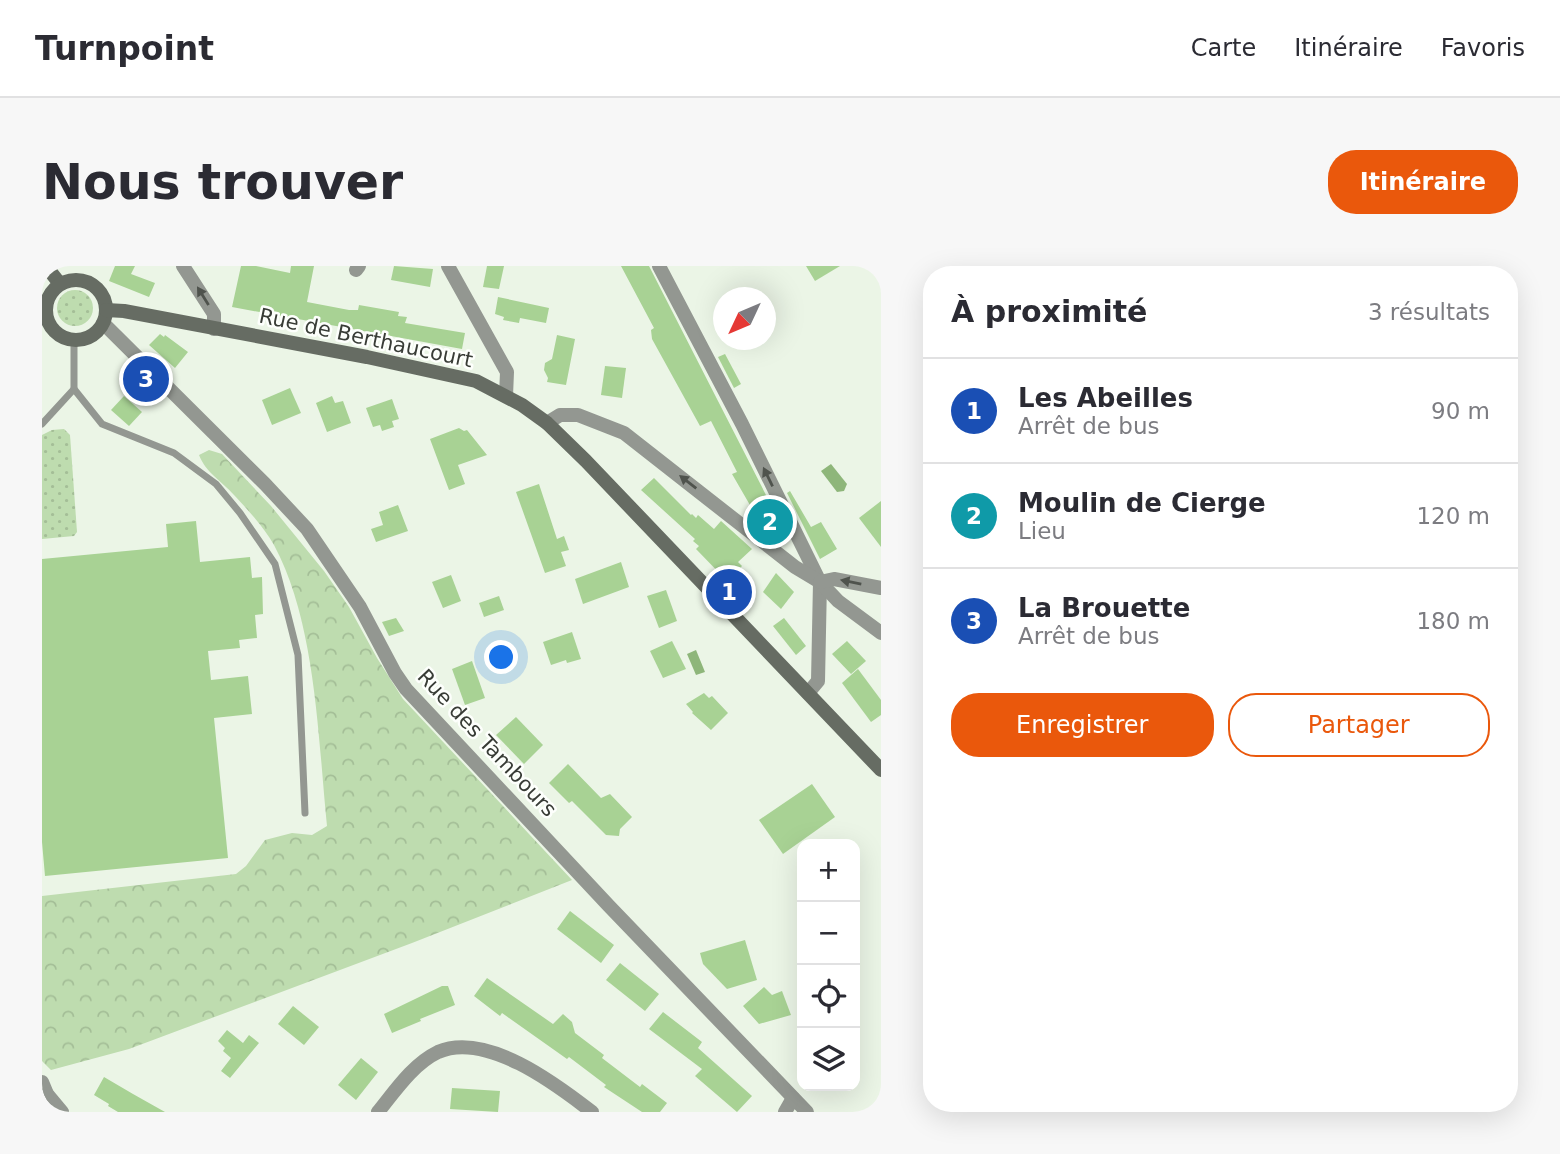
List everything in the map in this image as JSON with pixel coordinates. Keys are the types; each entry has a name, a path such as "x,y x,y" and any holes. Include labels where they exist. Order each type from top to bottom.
{"main road":[{"path":"46,266 60,285"},
{"path":"80,281 99,290 104,299 105,316 91,337 74,341 55,332 44,304 60,285 80,281"},
{"name":"Rue de Berthaucourt","path":"105,316 124,310 367,357 476,381 522,405 547,423 881,770"}],"street":[{"path":"183,266 214,314 214,328"},
{"path":"448,266 507,372 506,396"},
{"path":"659,266 742,424 820,582 838,601 881,633"},
{"name":"Rue des Tambours","path":"105,316 307,530 360,607 406,689 807,1112"},
{"path":"547,423 559,415 578,415 624,433 795,568 820,582 834,579 881,588"},
{"path":"808,693 818,681 820,582"},
{"path":"377,1112 408,1076 437,1053 459,1046 488,1051 525,1067 592,1112"},
{"path":"44,1088 44,1112"},
{"path":"44,1088 62,1112"},
{"path":"785,1112 793,1098"}],"lane":[{"path":"74,341 74,389 102,424 174,453 216,484 240,513 275,564 298,655 305,813"},
{"path":"42,424 74,389"}],"green space":[{"path":"75,290 88,295 93,308 88,321 75,326 62,321 57,308 62,295"},
{"path":"64,429 70,435 77,532 74,536 42,539 42,435 52,430"},
{"path":"209,450 222,454 271,506 324,571 349,607 403,699 572,880 129,1049 51,1070 42,1061 42,896 236,874 246,866 265,840 292,833 312,835 327,826 313,682 299,609 288,576 270,538 250,512 202,461 199,455"}],"shaded area":[{"path":"831,464 847,484 844,491 837,492 821,471"},
{"path":"696,650 705,672 696,675 687,654"}],"building":[{"path":"115,266 135,266 131,274 155,283 149,297 109,281"},
{"path":"241,266 256,266 290,273 291,266 314,266 307,302 349,310 358,310 359,305 399,312 398,316 407,317 405,323 465,333 462,349 232,307"},
{"path":"394,266 433,269 430,287 391,280"},
{"path":"487,266 504,266 499,289 483,287"},
{"path":"621,266 649,266 789,540 782,544 765,531 732,474 737,472 711,421 700,426 652,339 651,330 654,328"},
{"path":"806,266 840,266 815,281"},
{"path":"498,297 549,308 546,323 520,318 519,323 503,320 504,317 495,314"},
{"path":"160,334 188,352 175,368 149,345"},
{"path":"557,335 575,339 566,385 547,382 544,370 545,363 552,359"},
{"path":"725,354 741,384 734,388 718,357"},
{"path":"605,366 626,368 622,398 601,395"},
{"path":"290,388 301,413 272,425 262,400"},
{"path":"124,396 142,412 129,426 111,410"},
{"path":"332,396 335,403 343,401 351,423 327,432 316,403"},
{"path":"392,399 399,419 392,421 394,427 382,431 380,425 373,427 366,408"},
{"path":"459,428 467,430 487,455 458,465 465,484 449,490 430,439"},
{"path":"654,478 691,515 696,518 698,515 714,529 721,521 752,549 738,562 742,566 727,581 696,549 699,546 693,541 695,539 641,490"},
{"path":"539,484 557,539 564,536 569,550 561,552 566,566 545,573 516,492"},
{"path":"790,491 811,527 821,522 837,549 820,559 787,493"},
{"path":"881,501 881,547 859,518"},
{"path":"398,505 408,531 376,542 371,529 383,525 379,512"},
{"path":"196,521 200,562 250,557 252,578 262,577 263,614 255,615 257,638 239,640 240,648 208,651 211,680 248,676 252,714 214,718 228,858 45,876 42,842 42,559 168,547 166,524"},
{"path":"621,562 629,587 583,604 575,579"},
{"path":"776,573 794,592 781,609 763,592"},
{"path":"451,575 461,601 443,608 432,582"},
{"path":"666,590 677,621 659,628 647,596"},
{"path":"499,596 504,610 484,617 479,603"},
{"path":"396,618 404,631 389,636 382,622"},
{"path":"784,618 806,646 796,655 773,626"},
{"path":"572,632 581,659 551,665 543,642"},
{"path":"672,641 686,669 663,678 650,651"},
{"path":"847,641 866,661 851,674 832,654"},
{"path":"472,661 485,698 465,705 452,669"},
{"path":"858,669 881,700 881,715 871,722 842,683"},
{"path":"704,693 709,698 712,696 728,713 711,730 686,704"},
{"path":"516,717 543,745 524,764 496,735"},
{"path":"568,764 601,798 610,794 632,817 620,829 619,836 606,835 572,801 569,803 549,783"},
{"path":"812,784 835,817 804,839 797,839 797,844 783,854 759,820"},
{"path":"570,911 614,945 601,963 557,929"},
{"path":"745,940 757,980 727,989 703,964 700,953"},
{"path":"620,963 659,994 645,1011 606,980"},
{"path":"487,978 553,1024 563,1014 572,1022 575,1033 604,1055 602,1058 640,1087 642,1084 667,1103 660,1112 642,1112 604,1087 606,1085 569,1057 567,1059 502,1013 500,1016 474,996"},
{"path":"442,986 448,986 455,1005 392,1033 384,1014"},
{"path":"764,987 772,995 782,991 791,1015 759,1024 743,1006"},
{"path":"293,1006 319,1027 304,1045 278,1024"},
{"path":"663,1012 702,1042 698,1048 752,1096 737,1112 695,1076 702,1069 649,1029"},
{"path":"227,1030 243,1043 249,1035 259,1043 230,1078 221,1071 231,1058 223,1051 225,1048 218,1041"},
{"path":"361,1058 378,1072 356,1100 338,1085"},
{"path":"104,1077 165,1112 118,1112 94,1095"},
{"path":"452,1088 500,1091 498,1112 450,1109"}],"place":[{"name":"La Brouette","path":"146,379"},
{"name":"Moulin de Cierge","path":"770,522"},
{"name":"Les Abeilles","path":"729,592"}]}
